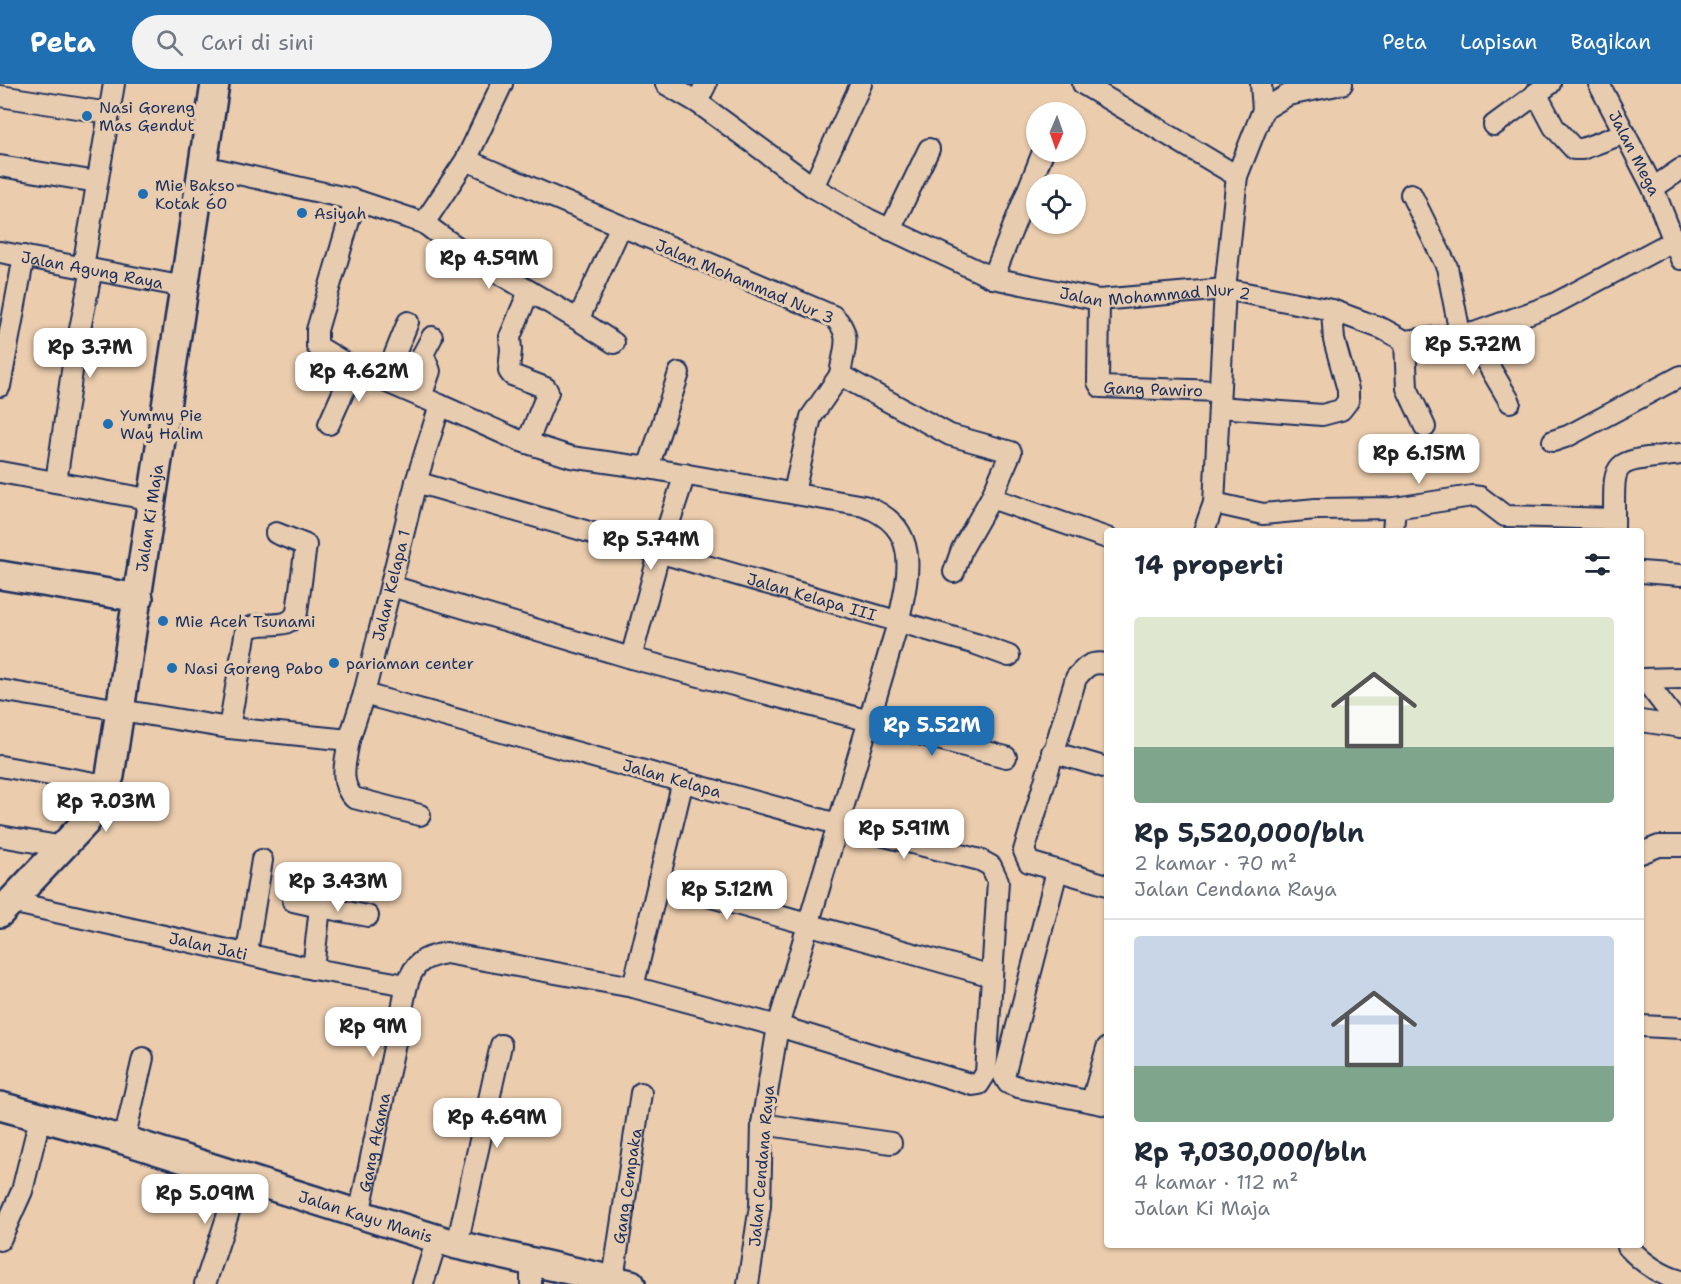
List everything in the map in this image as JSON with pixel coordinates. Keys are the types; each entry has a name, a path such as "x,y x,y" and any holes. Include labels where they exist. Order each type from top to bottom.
{"main road":[{"name":"Jalan Ki Maja","path":"4,908 86,822 111,776 215,84"},
{"path":"0,575 139,598"},
{"name":"Jalan Kayu Manis","path":"0,1106 124,1140 447,1242 531,1272 622,1281"}],"street":[{"path":"56,482 88,268 97,182 114,84"},
{"path":"424,223 466,160 502,84"},
{"name":"Jalan Mohammad Nur 2","path":"666,84 697,102 813,187 890,230 993,278 1099,300 1225,289 1332,310 1383,329 1405,341"},
{"path":"697,102 706,84"},
{"path":"1083,84 1237,176"},
{"path":"1205,528 1214,503 1225,289 1237,176 1263,110 1261,84"},
{"path":"1263,110 1288,94 1342,84"},
{"name":"Jalan Mega","path":"1599,84 1653,188 1677,250"},
{"path":"813,187 857,85"},
{"path":"1494,125 1543,88 1554,127 1574,149 1582,149 1624,134"},
{"path":"0,96 109,113"},
{"path":"890,230 929,149"},
{"name":"Jalan Mohammad Nur 3","path":"466,160 620,228 833,316 844,326 846,335 840,375"},
{"path":"993,278 1039,162"},
{"path":"0,166 97,182"},
{"path":"203,166 355,200 424,223 451,245 579,318 614,343"},
{"path":"1653,188 1681,169"},
{"path":"1411,194 1447,267 1467,333 1509,402"},
{"path":"355,200 316,339 317,346 354,368 527,443 571,458 794,492 811,417 840,375 950,435 1011,452 991,498 974,525 954,572"},
{"path":"579,318 620,228"},
{"path":"1425,427 1407,388 1405,341 1467,333 1552,304 1677,250"},
{"name":"Jalan Agung Raya","path":"0,252 185,287"},
{"path":"1,376 24,256"},
{"path":"527,443 548,392 546,388 512,375 509,371 512,327 529,291"},
{"name":"Gang Pawiro","path":"1099,300 1098,382 1101,387 1219,399"},
{"path":"1219,399 1322,415 1341,410 1348,401 1348,390 1335,340 1332,310"},
{"path":"384,381 408,322"},
{"path":"421,397 430,371 423,354 432,336"},
{"path":"329,424 354,368"},
{"path":"648,468 678,373"},
{"path":"1553,441 1568,436 1681,376"},
{"name":"Jalan Kelapa 1","path":"420,815 354,798 346,790 344,781 349,740 364,694 416,482 440,405"},
{"path":"1214,503 1263,514 1316,509 1395,507 1472,496 1480,497 1505,516 1614,525 1613,478 1622,463 1681,454"},
{"path":"0,472 153,500"},
{"path":"631,658 659,554 685,474"},
{"name":"Jalan Kelapa III","path":"416,482 1009,656"},
{"name":"Jalan Cendana Raya","path":"748,1284 760,1206 762,1124 778,1026 806,925 898,623 909,562 897,528 877,511 794,492"},
{"path":"991,498 1104,537"},
{"path":"1393,528 1395,507"},
{"path":"229,728 246,630 257,625 288,623 294,620 297,612 306,545 276,533"},
{"path":"1644,572 1681,575"},
{"path":"391,586 631,658 1006,757"},
{"path":"1104,663 1096,662 1086,665 1076,678 1024,851 1029,862 1104,884"},
{"path":"1644,679 1681,678"},
{"path":"1644,680 1681,727"},
{"path":"0,690 229,728 349,740"},
{"name":"Jalan Kelapa","path":"364,694 837,824 980,860 991,866 998,881 992,976"},
{"path":"1644,721 1681,727"},
{"path":"1052,752 1104,767"},
{"path":"0,766 106,785"},
{"path":"658,882 992,976 986,1073 979,1084 973,1085 778,1026 633,987 658,882 683,781"},
{"path":"0,836 64,847"},
{"path":"1644,852 1659,846 1681,846"},
{"path":"247,952 262,860"},
{"path":"1057,871 1004,1076 1008,1083 1018,1087 1099,1103 1104,1069"},
{"path":"293,901 368,916"},
{"path":"313,969 320,907"},
{"name":"Jalan Jati","path":"4,908 247,952 313,969 407,985"},
{"name":"Gang Akama","path":"359,1215 407,985 416,963 427,957 446,953 633,987"},
{"path":"1644,1026 1681,1028"},
{"path":"423,1284 447,1242 501,1045"},
{"path":"124,1140 142,1058"},
{"name":"Gang Cempaka","path":"622,1281 641,1093"},
{"path":"0,1240 22,1191 40,1118"},
{"path":"762,1124 891,1143"},
{"path":"205,1284 240,1178"},
{"path":"1629,1248 1643,1262 1668,1277 1681,1281"}],"place":[{"name":"Nasi Goreng Mas Gendut","path":"87,116"},
{"name":"Mie Bakso Kotak 60","path":"143,194"},
{"name":"Asiyah","path":"302,213"},
{"name":"Yummy Pie Way Halim","path":"108,424"},
{"name":"Mie Aceh Tsunami","path":"163,621"},
{"name":"pariaman center","path":"334,663"},
{"name":"Nasi Goreng Pabo","path":"172,668"}]}
